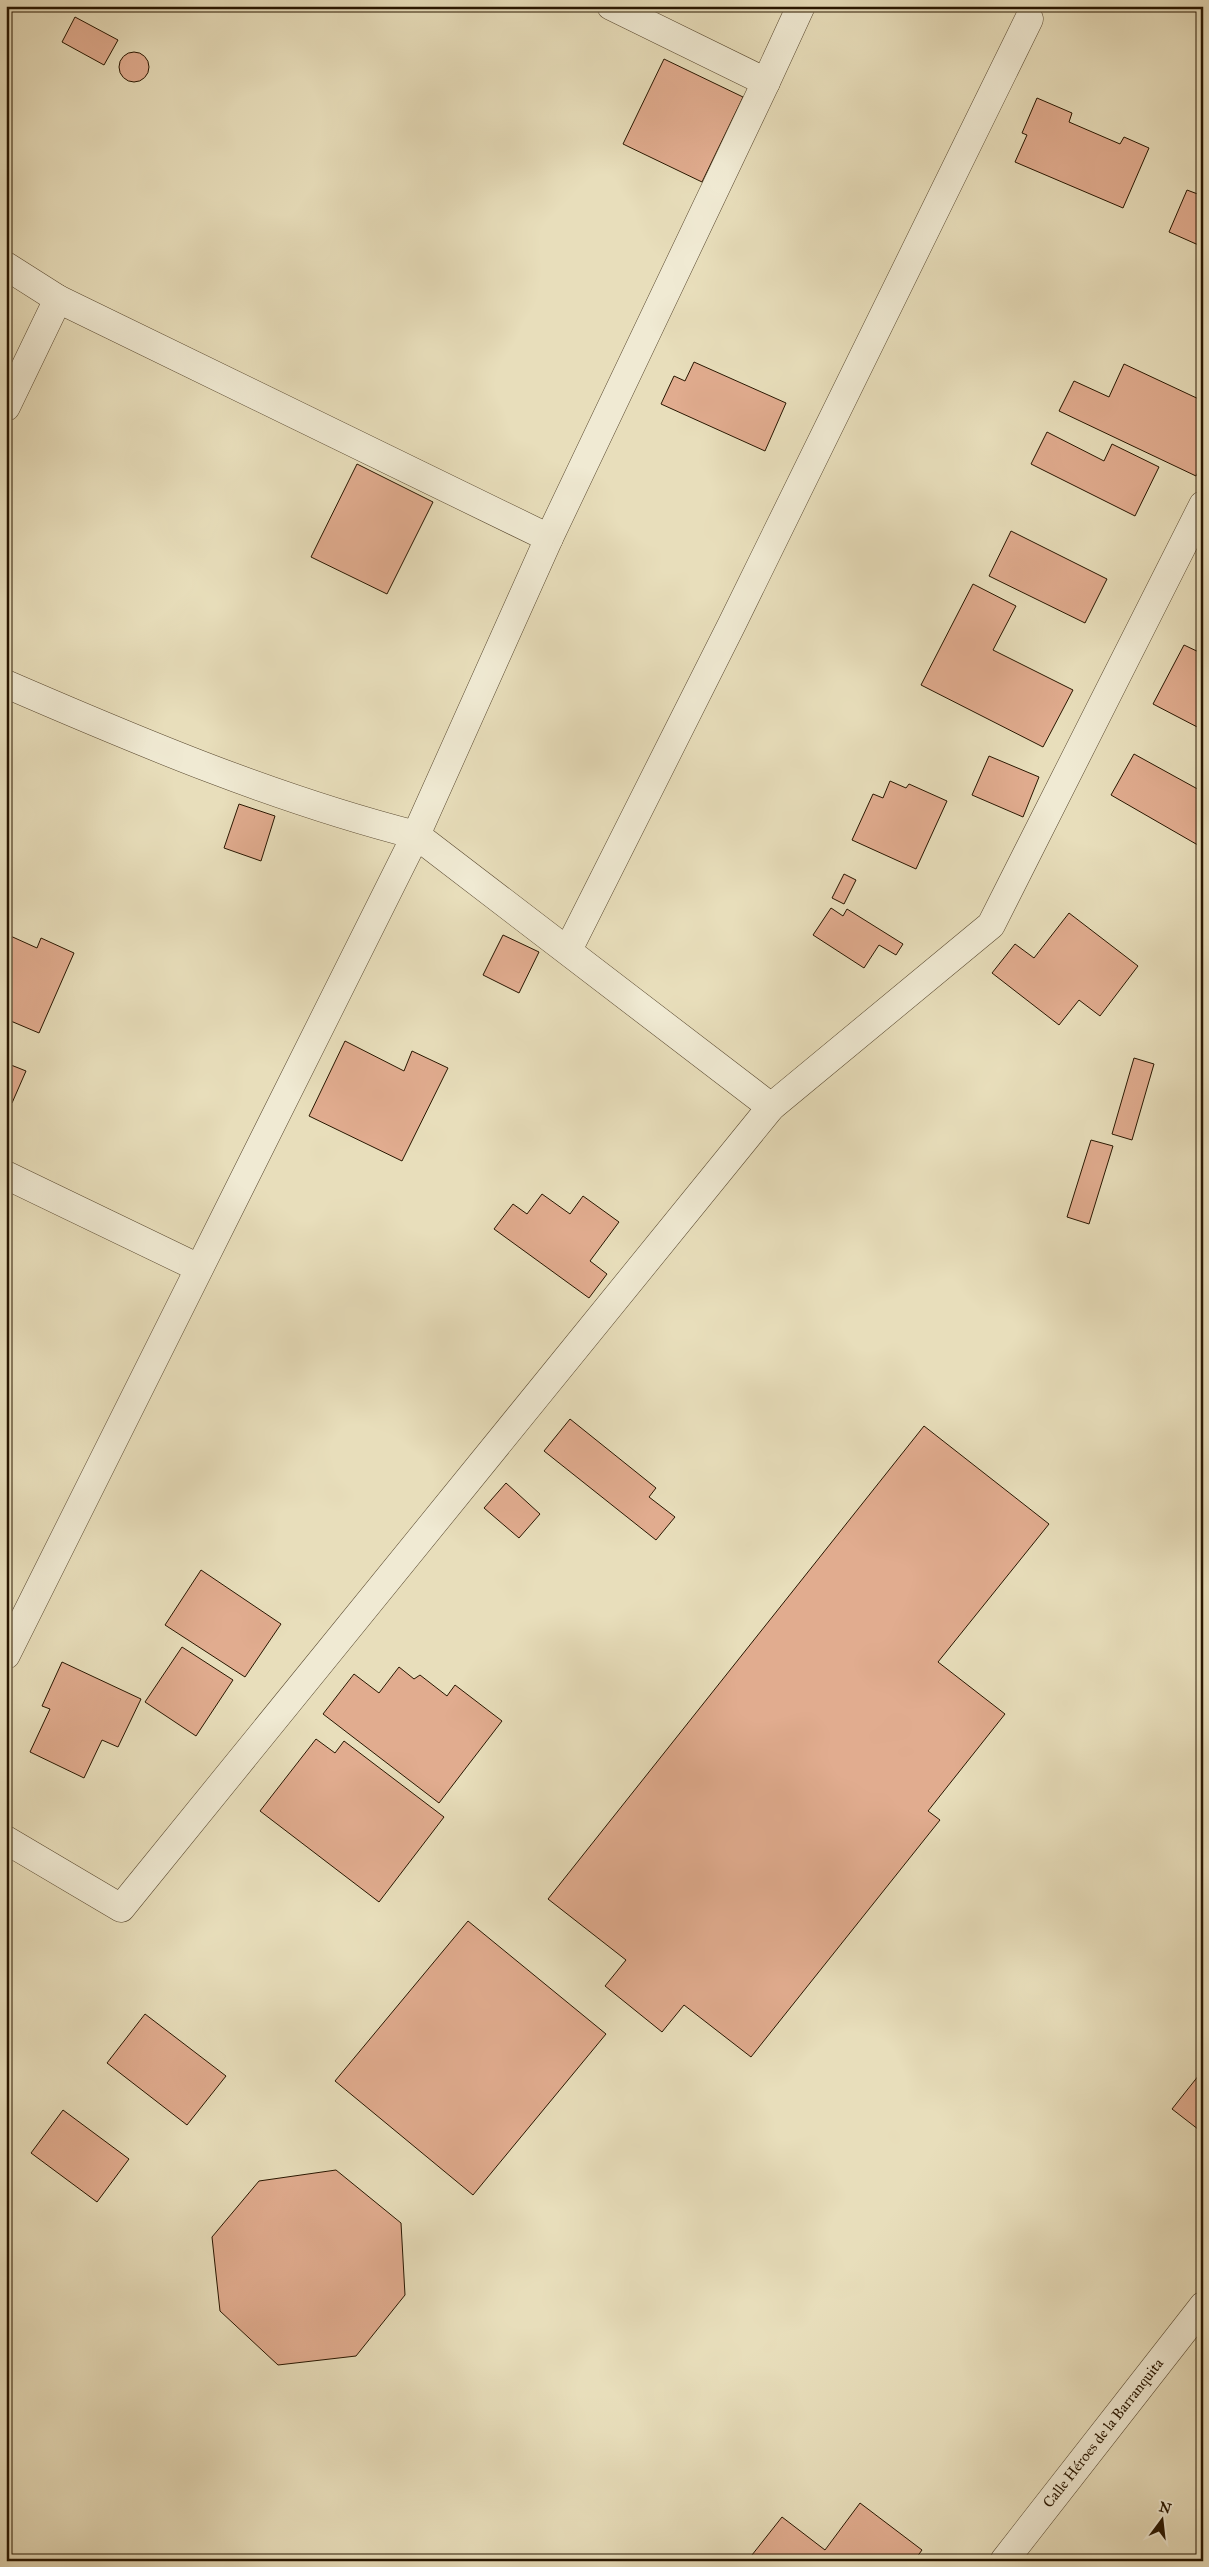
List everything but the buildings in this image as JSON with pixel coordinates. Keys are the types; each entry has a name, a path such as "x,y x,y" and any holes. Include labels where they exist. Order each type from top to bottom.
{"street":[{"path":"611,6 766,82"},
{"path":"6,1655 416,835 549,538 801,6"},
{"path":"568,950 732,624 1029,19"},
{"path":"6,266 58,299 549,538"},
{"path":"6,407 58,299"},
{"path":"6,1840 121,1908 770,1107 991,925 1203,505"},
{"path":"6,684 153,747 355,820 416,835 770,1107"},
{"path":"6,1175 200,1268"},
{"name":"Calle Héroes de la Barranquita","path":"1004,2561 1203,2306"}]}
